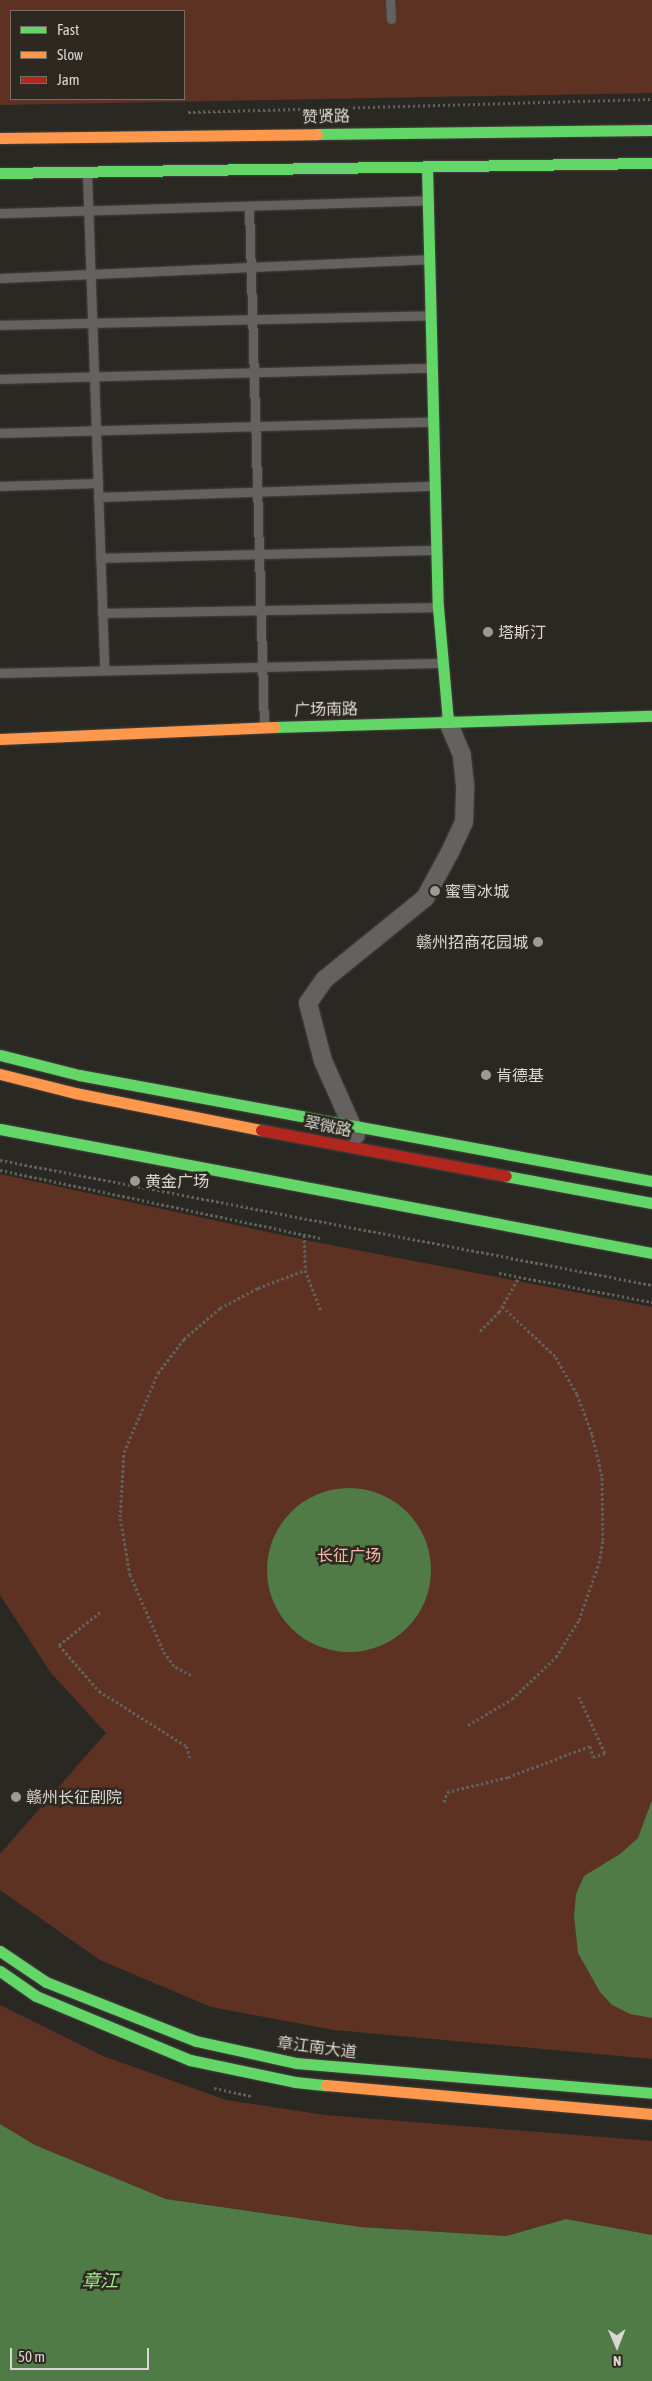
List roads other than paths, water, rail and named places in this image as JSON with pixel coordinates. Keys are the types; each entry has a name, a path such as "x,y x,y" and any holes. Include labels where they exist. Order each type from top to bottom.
{"main road":[{"name":"赞贤路","path":"0,138 652,130"},
{"path":"0,173 652,163"},
{"path":"427,167 431,259 438,607 448,722"},
{"name":"广场南路","path":"0,739 264,727 652,716"},
{"path":"0,1055 79,1075 652,1181"},
{"name":"翠微路","path":"0,1074 84,1095 362,1150 652,1203"},
{"path":"0,1129 469,1216 652,1253"},
{"name":"章江南大道","path":"0,1951 46,1982 196,2042 296,2063 652,2093"},
{"path":"0,1971 36,1996 190,2060 295,2082 652,2114"}],"street":[{"path":"362,1150 353,1125 323,1061 308,1003 325,979 425,898 450,852 464,822 465,785 462,755 448,722"}],"lane":[{"path":"390,0 391,19"},
{"path":"87,172 104,670"},
{"path":"0,213 428,200"},
{"path":"249,206 264,727"},
{"path":"0,278 431,259"},
{"path":"0,325 432,315"},
{"path":"0,379 433,368"},
{"path":"0,433 435,422"},
{"path":"0,486 98,483"},
{"path":"98,497 436,486"},
{"path":"100,558 438,550"},
{"path":"102,613 438,607"},
{"path":"0,672 443,663"}],"water":[{"path":"349,1488 380,1494 407,1512 425,1539 431,1570 425,1601 407,1628 380,1646 349,1652 318,1646 291,1628 273,1601 267,1570 273,1539 291,1512 318,1494"},
{"path":"652,1800 652,2018 630,2014 612,2005 600,1992 578,1953 574,1916 576,1894 584,1876 620,1854 638,1838"},
{"name":"章江","path":"0,2124 35,2145 166,2199 361,2227 506,2236 566,2219 652,2235 652,2381 0,2381"}],"place":[{"name":"塔斯汀","path":"488,632"},
{"name":"蜜雪冰城","path":"435,891"},
{"name":"赣州招商花园城","path":"538,942"},
{"name":"肯德基","path":"486,1075"},
{"name":"黄金广场","path":"135,1181"},
{"name":"赣州长征剧院","path":"16,1797"}],"park label":[{"name":"长征广场","path":"349,1555"}]}
